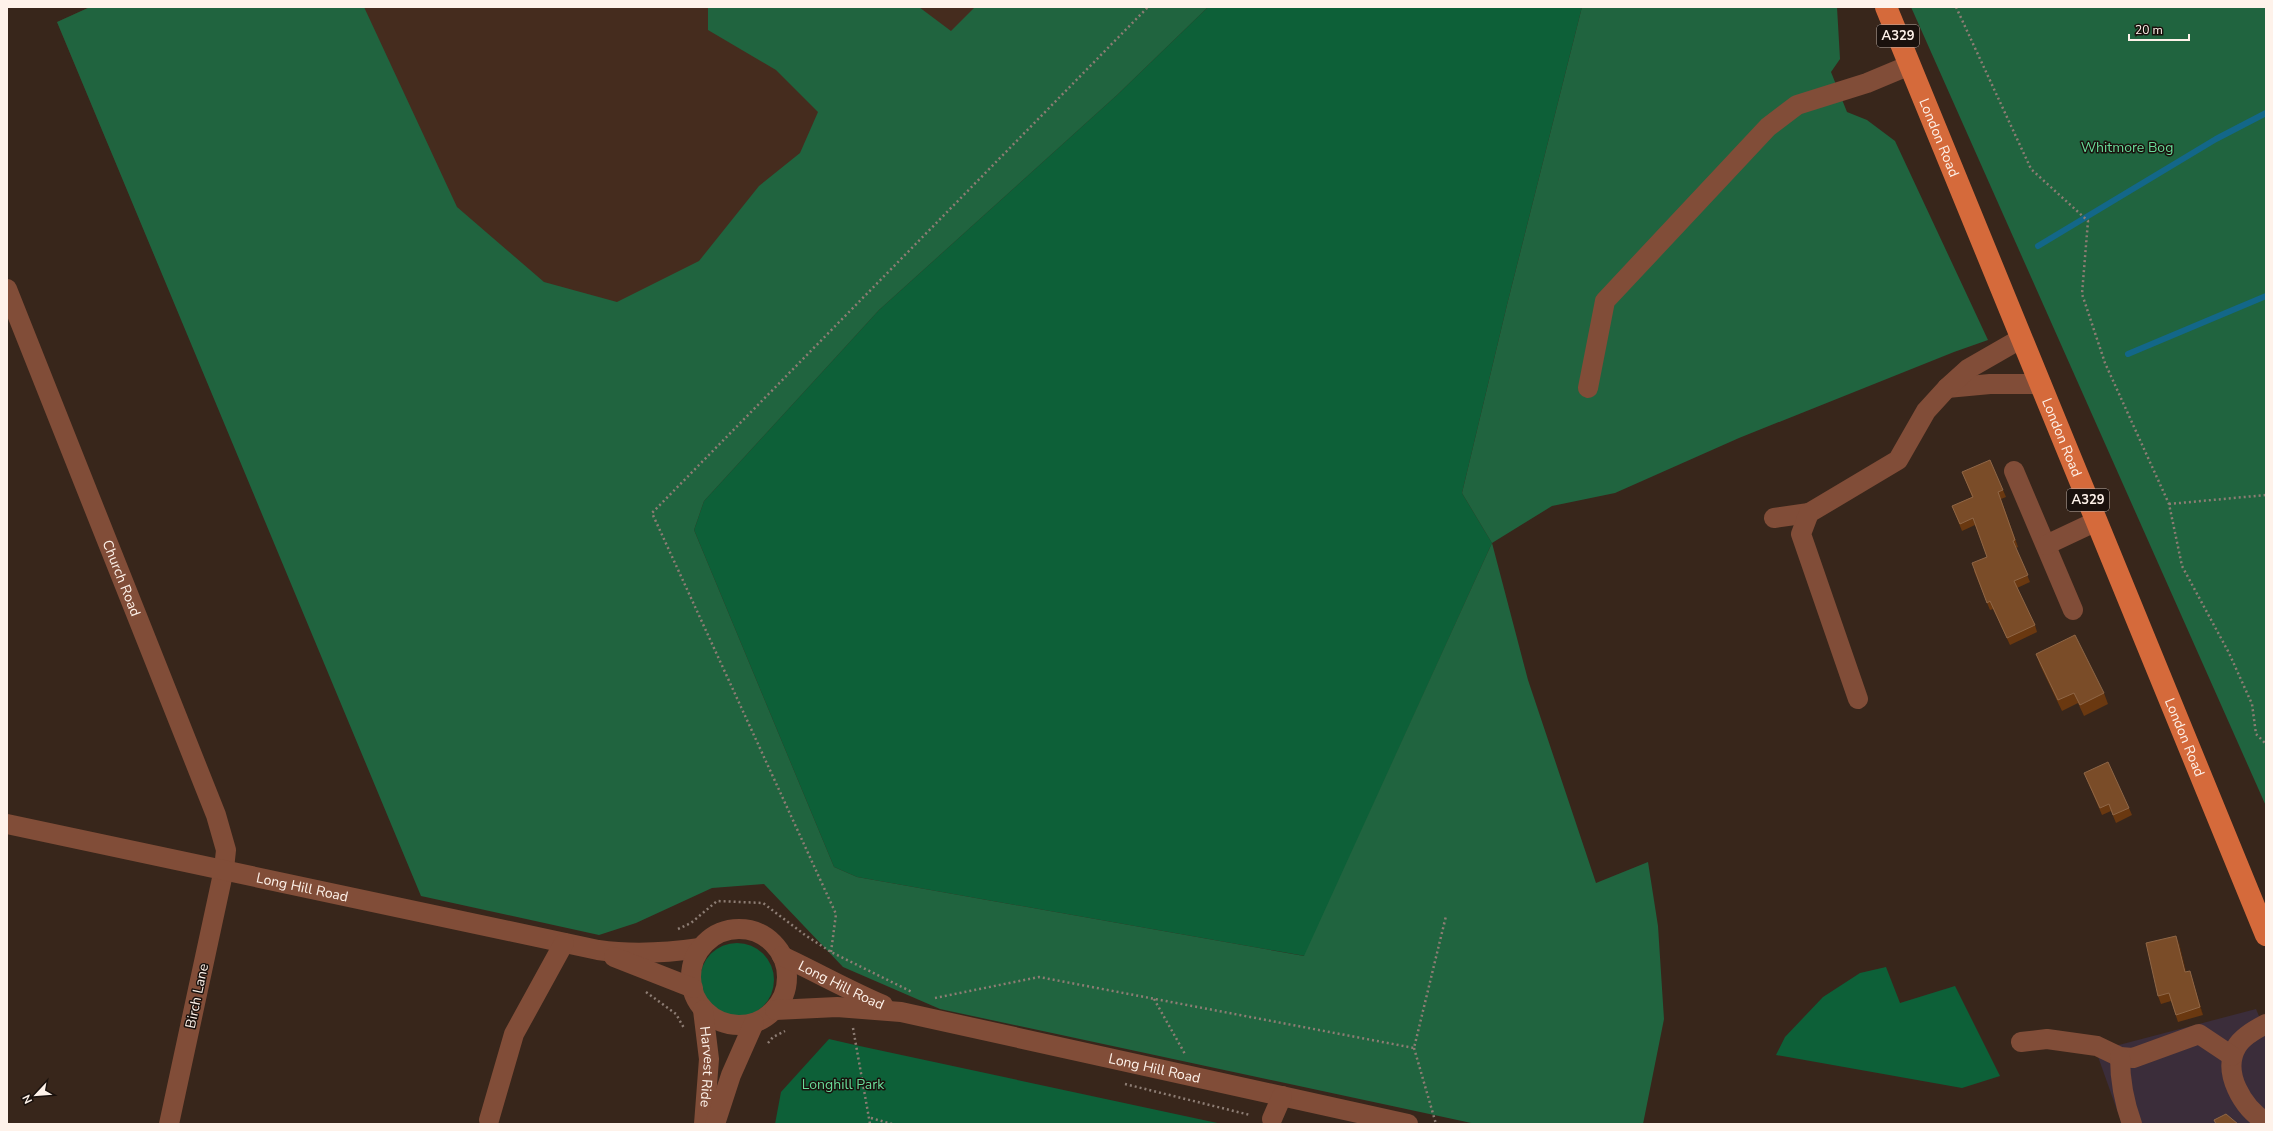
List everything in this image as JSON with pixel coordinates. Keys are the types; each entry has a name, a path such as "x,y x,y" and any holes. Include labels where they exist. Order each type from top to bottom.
{"main road":[{"name":"London Road","path":"1886,7 2266,935"}],"street":[{"path":"1588,388 1605,301 1768,127 1797,106 1860,86 1910,65"},
{"name":"Church Road","path":"7,289 213,807 226,850 224,869"},
{"path":"1774,518 1809,513 1898,460 1926,411 1947,388 1968,369 2022,338"},
{"path":"1947,388 1990,384 2041,384"},
{"path":"2014,471 2074,610"},
{"path":"1809,513 1801,534 1858,699"},
{"path":"2046,545 2097,522"},
{"name":"Long Hill Road","path":"7,824 224,869 598,950 630,954 668,952 700,948"},
{"name":"Birch Lane","path":"169,1124 224,869"},
{"path":"744,928 753,930 768,938 775,944 786,965 787,985 781,1001 775,1010 754,1023 737,1026 727,1024 711,1017 703,1010 694,995 690,971 696,954 700,948 705,942 719,932 727,929 744,928"},
{"path":"489,1120 514,1034 564,943"},
{"name":"Long Hill Road","path":"598,950 693,988"},
{"name":"Long Hill Road","path":"782,956 824,975 851,992 901,1012"},
{"name":"Long Hill Road","path":"775,1010 837,1007 901,1012 1408,1124"},
{"name":"Harvest Ride","path":"703,1010 710,1059 704,1124"},
{"name":"Harvest Ride","path":"715,1124 731,1075 754,1023"},
{"path":"2266,1024 2249,1033 2237,1045 2232,1056 2231,1065 2234,1082 2242,1098 2255,1114 2266,1122"},
{"path":"2021,1042 2047,1039 2097,1046 2120,1058 2133,1058 2199,1034 2232,1056"},
{"path":"2120,1058 2120,1078 2132,1124"},
{"path":"1272,1119 1282,1096"}],"path":[{"path":"831,952 836,914 652,513 1148,7"},
{"path":"1956,7 2031,169 2088,221 2082,294 2105,363 2169,504 2182,566 2229,652 2252,704 2256,734 2266,744"},
{"path":"2169,504 2266,495"},
{"path":"672,932 691,923 717,901 763,903 805,935 831,952 913,993"},
{"path":"1436,1124 1414,1048 1446,916"},
{"path":"934,998 1039,977 1414,1048"},
{"path":"642,989 676,1014 685,1030"},
{"path":"1154,999 1199,1078"},
{"path":"852,1026 871,1118 870,1124"},
{"path":"764,1047 774,1037 787,1029"},
{"path":"871,1118 892,1124"}],"shaded area":[{"path":"90,7 1069,7 350,723 57,22"},
{"path":"2256,1009 2266,1033 2266,1124 2122,1124 2096,1051"}],"green space":[{"path":"90,7 364,7 457,207 544,282 617,302 699,261 759,186 800,153 818,112 776,70 708,30 708,7 919,7 951,31 975,7 1208,7 1117,95 879,310 704,501 694,530 834,867 857,877 1304,956 1492,543 1528,680 1596,883 1648,862 1658,926 1664,1019 1643,1124 1476,1124 940,1009 843,967 764,884 712,888 636,923 599,935 421,896 57,22"},
{"path":"1208,7 1582,7 1507,305 1462,493 1492,543 1305,956 857,877 834,867 694,530 704,501 879,310 1117,95"},
{"path":"1582,7 1837,7 1840,59 1831,72 1847,112 1867,120 1895,141 1988,340 1954,352 1739,438 1615,493 1552,506 1492,543 1462,493 1507,305"},
{"name":"Whitmore Bog","path":"1911,7 2266,7 2266,806"},
{"path":"737,943 758,949 768,959 774,980 768,1001 758,1011 737,1017 716,1011 706,1001 700,980 706,959 716,949"},
{"path":"1886,967 1900,1003 1955,986 2000,1076 1962,1088 1776,1055 1785,1037 1823,997 1860,973"},
{"name":"Longhill Park","path":"829,1039 1222,1124 775,1124 781,1092"}],"building":[{"path":"1990,460 2003,490 1998,492 2015,540 2013,541 2028,575 2014,581 2035,625 2007,638 1990,601 1987,603 1972,563 1987,557 1973,518 1960,524 1952,506 1973,497 1962,472"},
{"path":"2075,635 2104,693 2080,705 2074,693 2058,700 2036,654"},
{"path":"2108,762 2129,808 2113,815 2109,804 2100,808 2084,773"},
{"path":"2176,936 2185,972 2190,971 2200,1007 2176,1015 2169,993 2158,996 2146,943"},
{"path":"2226,1114 2238,1124 2216,1124 2214,1120"}],"waterway":[{"path":"2038,246 2216,139 2266,113"},
{"path":"2128,354 2266,296"}]}
